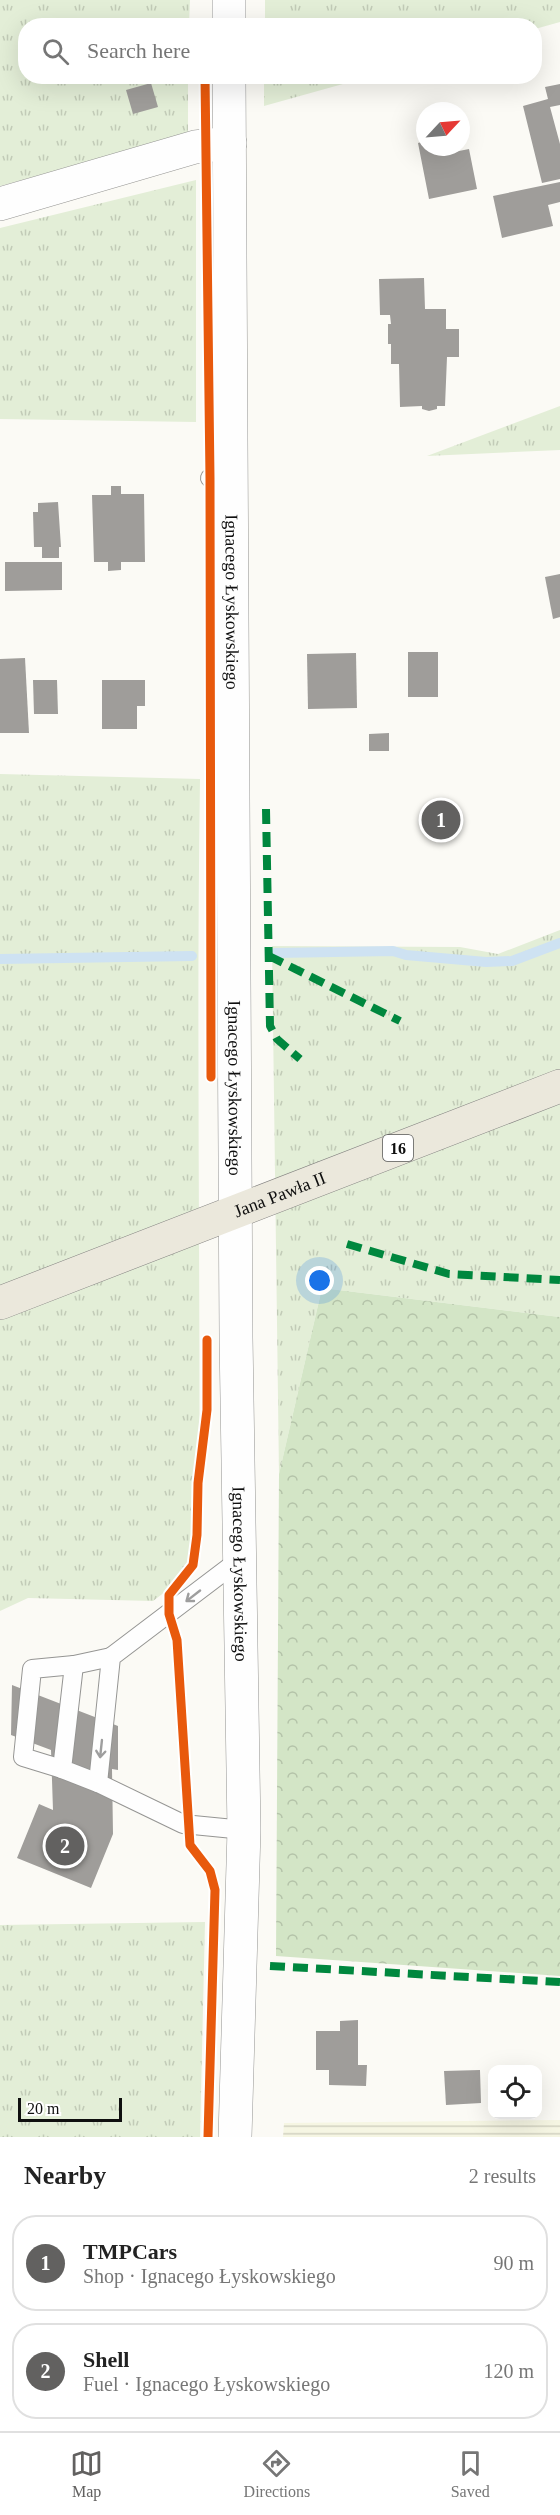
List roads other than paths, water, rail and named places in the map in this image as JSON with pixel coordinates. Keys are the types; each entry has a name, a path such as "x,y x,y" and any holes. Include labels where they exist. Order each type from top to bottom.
{"main road":[{"name":"Jana Pawła II","path":"0,1303 560,1086"}],"street":[{"path":"229,0 229,18"},
{"name":"Ignacego Łyskowskiego","path":"229,84 230,143 221,481 236,1211 244,1830 235,2137"},
{"path":"0,204 195,147 230,143"}],"lane":[{"path":"239,1560 111,1657 74,1665 32,1669 23,1757 98,1783 183,1824 244,1830"},
{"path":"98,1783 111,1657"},
{"path":"62,1769 74,1665"}],"waterway":[{"path":"275,953 393,951 406,955 486,962 512,961 560,943"},
{"path":"0,959 192,956"}],"place":[{"name":"TMPCars","path":"441,820"},
{"name":"Shell","path":"65,1846"}]}
